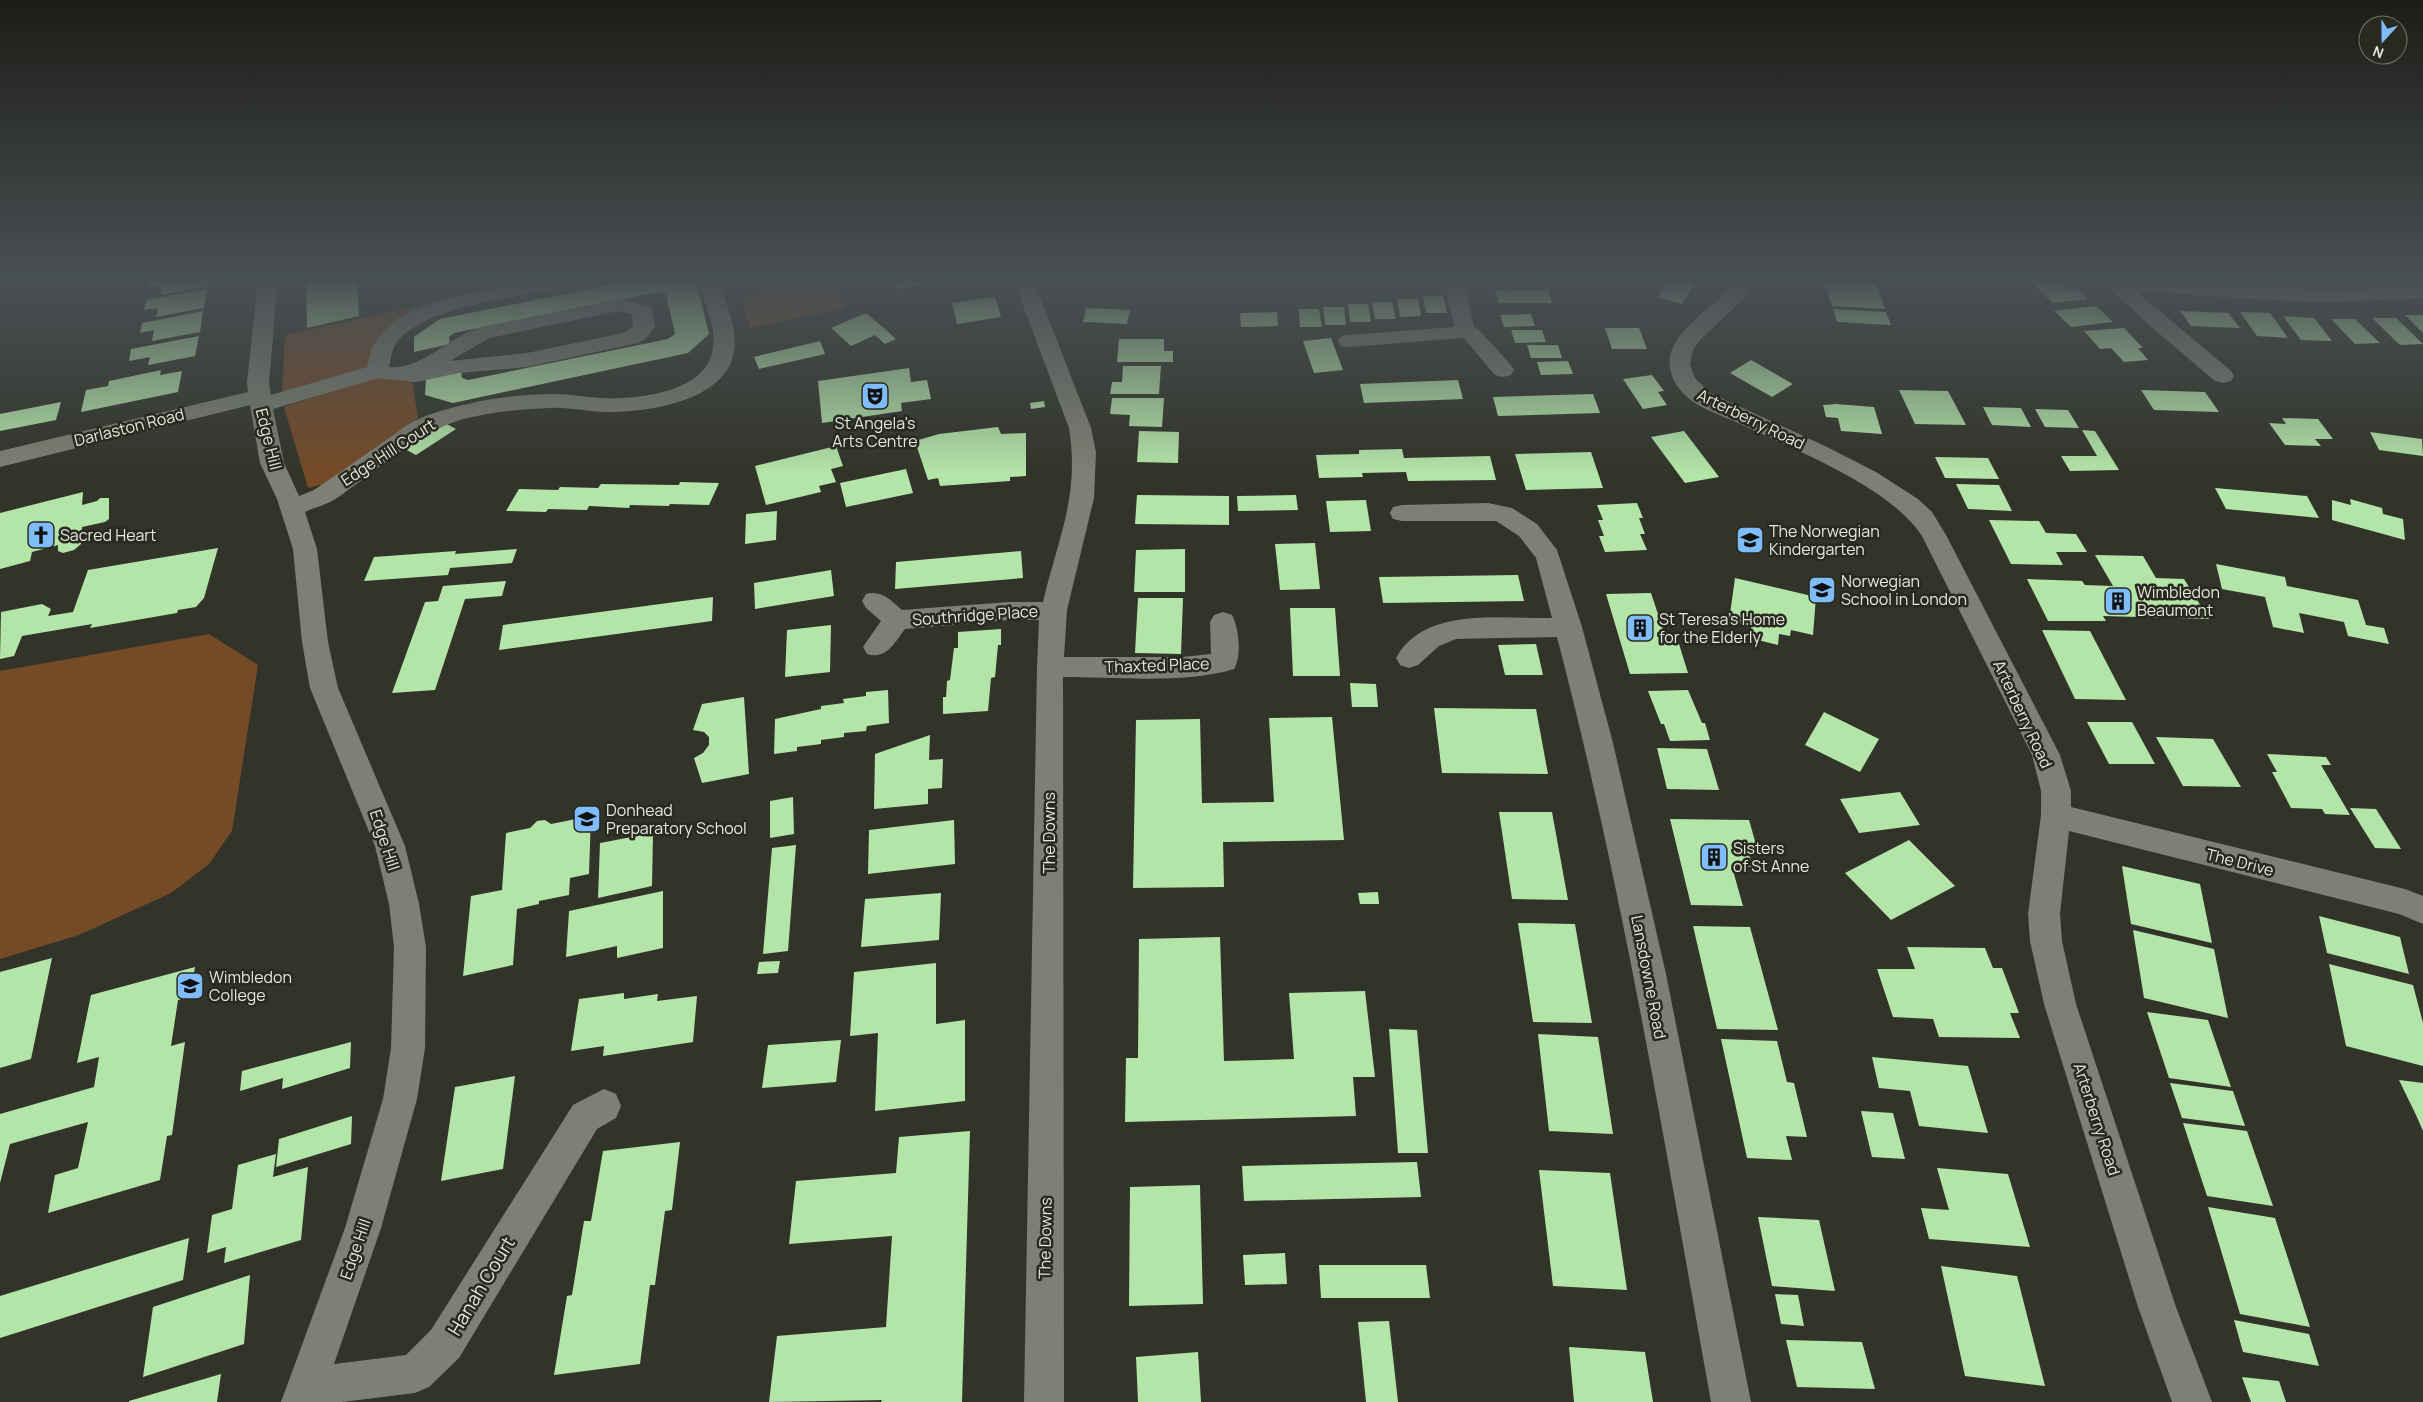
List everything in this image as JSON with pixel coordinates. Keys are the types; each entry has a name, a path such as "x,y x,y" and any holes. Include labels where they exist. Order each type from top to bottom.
{"street":[{"name":"Edge Hill","path":"262,344 258,382 260,401 272,463 291,508 305,550 315,642 324,688 390,846 404,904 410,947 408,1048 400,1099 383,1164 363,1228 304,1394"},
{"path":"377,371 382,348 385,344"},
{"path":"405,374 446,355 463,344"},
{"path":"260,401 377,371 416,374 480,363 527,360 600,344"},
{"name":"Edge Hill Court","path":"291,508 322,496 421,427 438,418 519,403 553,401 629,405 664,398 693,389 708,378 723,353 723,344"},
{"name":"The Downs","path":"1044,1402 1050,667 1054,611 1084,495 1087,471 1086,449 1078,420 1049,344"},
{"path":"1481,344 1504,370"},
{"name":"Arterberry Road","path":"1685,344 1678,356 1681,376 1688,387 1702,398 1844,464 1894,494 1923,518 1934,535 2046,755 2056,792 2056,815 2044,914 2046,941 2051,966 2060,1004 2157,1306 2192,1402"},
{"path":"2185,344 2223,376"},
{"name":"Darlaston Road","path":"0,459 260,401"},
{"name":"Lansdowne Road","path":"1402,513 1488,511 1503,514 1528,530 1548,556 1569,627 1599,743 1650,974 1731,1402"},
{"name":"Southridge Place","path":"875,601 897,620 1009,611 1054,611"},
{"name":"Southridge Place","path":"876,647 897,620"},
{"name":"Thaxted Place","path":"1050,667 1182,667 1225,662 1223,622"},
{"path":"1409,658 1426,639 1438,633 1456,629 1569,627"},
{"name":"The Drive","path":"2056,815 2096,827 2405,902 2423,910"},
{"name":"Hanah Court","path":"304,1394 415,1373 445,1344 585,1117 604,1106"}],"shaded area":[{"path":"285,344 390,344 371,367 282,393"},
{"path":"372,378 412,380 418,418 328,483 308,488 284,407"},
{"path":"209,634 258,665 232,831 209,864 171,893 79,935 0,959 0,671"}],"building":[{"path":"155,344 197,344 195,356 148,365 150,357 129,361 131,349"},
{"path":"414,344 448,344 414,352"},
{"path":"642,344 697,344 688,353 453,403 425,395 426,378 461,370 462,378 468,380"},
{"path":"806,344 821,344 825,354 759,369 754,357"},
{"path":"1119,344 1164,344 1164,351 1173,351 1173,362 1117,362"},
{"path":"1304,344 1333,344 1343,370 1314,373"},
{"path":"1610,344 1645,344 1647,349 1612,349"},
{"path":"2096,344 2140,344 2143,348 2138,348 2148,360 2124,362 2111,348 2100,349"},
{"path":"1527,345 1558,345 1562,358 1531,358"},
{"path":"1751,360 1793,384 1772,397 1730,373"},
{"path":"1568,361 1573,374 1541,375 1537,362"},
{"path":"1123,366 1161,366 1159,394 1110,394 1112,382 1122,382"},
{"name":"St Angela's Arts Centre","path":"909,368 911,382 927,380 931,399 901,403 902,411 822,423 818,381"},
{"path":"161,370 160,375 182,371 178,392 81,412 86,390 108,386 109,381"},
{"path":"1652,375 1664,391 1658,392 1667,405 1643,409 1623,379"},
{"path":"1458,380 1463,399 1364,403 1360,384"},
{"path":"1899,390 1948,391 1966,425 1915,424"},
{"path":"2141,390 2205,392 2219,412 2154,410"},
{"path":"1593,394 1600,413 1498,416 1493,397"},
{"path":"1112,398 1164,398 1162,427 1129,426 1130,415 1110,414"},
{"path":"1044,401 1045,407 1031,409 1030,403"},
{"path":"61,402 56,420 0,431 0,414"},
{"path":"1836,404 1874,407 1882,434 1841,431 1838,418 1826,417 1823,405"},
{"path":"1983,407 2021,408 2031,427 1992,425"},
{"path":"2035,409 2068,410 2079,428 2045,427"},
{"path":"2282,418 2318,419 2333,439 2315,439 2321,446 2285,445 2269,423 2286,424"},
{"path":"443,422 456,429 416,455 403,448"},
{"path":"998,427 1001,434 1026,433 1026,476 1010,477 1010,481 940,486 938,478 928,480 915,441 939,434"},
{"path":"2082,430 2095,431 2119,470 2070,471 2061,456 2097,456"},
{"path":"1139,431 1179,432 1178,463 1137,462"},
{"path":"1684,431 1719,477 1685,483 1651,437"},
{"path":"2370,432 2422,439 2423,456 2379,450"},
{"path":"836,446 843,466 831,469 836,482 819,486 821,492 766,505 755,466"},
{"path":"1402,449 1404,458 1490,456 1496,480 1408,481 1406,472 1362,473 1363,477 1319,478 1316,455 1359,454 1359,450"},
{"path":"1591,452 1603,488 1526,490 1515,454"},
{"path":"1935,457 1988,458 1999,479 1945,478"},
{"path":"906,469 913,493 846,507 840,483"},
{"path":"680,482 719,483 709,505 630,505 629,508 589,506 587,510 506,511 519,489 598,488 601,484 679,485"},
{"path":"1956,484 1999,485 2012,511 1968,509"},
{"path":"2215,488 2307,496 2319,518 2226,509"},
{"name":"Sacred Heart","path":"83,492 82,505 97,501 100,498 109,498 109,519 105,522 82,527 81,544 74,550 63,553 58,551 58,545 32,552 30,561 0,569 0,513"},
{"path":"1137,495 1229,496 1229,525 1135,524"},
{"path":"1296,495 1298,510 1238,511 1237,496"},
{"path":"2350,499 2382,508 2383,514 2403,519 2405,540 2332,520 2332,500 2351,505"},
{"path":"1366,500 1371,531 1330,532 1326,501"},
{"path":"1637,503 1643,518 1639,518 1645,534 1640,534 1647,550 1605,552 1599,536 1604,536 1598,520 1603,520 1597,505"},
{"path":"777,511 776,540 745,544 746,514"},
{"path":"1989,520 2039,521 2046,533 2076,534 2087,552 2056,552 2063,565 2011,564"},
{"path":"1315,543 1320,589 1280,590 1275,544"},
{"path":"218,548 204,598 196,607 178,610 177,613 90,628 92,624 22,636 14,656 0,659 1,612 42,604 51,609 48,616 73,612 88,570"},
{"path":"517,549 512,563 450,568 448,575 364,581 374,557 456,551 455,554"},
{"path":"1185,549 1185,592 1134,592 1136,550"},
{"path":"1021,551 1023,578 895,589 896,562"},
{"name":"Wimbledon Beaumont","path":"2095,555 2143,556 2156,578 2184,579 2209,619 2103,616 2106,621 2048,621 2027,579 2082,581 2085,585 2113,586"},
{"path":"2216,564 2285,577 2287,586 2358,600 2366,625 2384,628 2389,644 2348,636 2344,622 2299,613 2304,633 2273,627 2265,597 2222,589"},
{"path":"831,570 834,596 755,609 754,583"},
{"path":"1518,575 1524,601 1383,603 1379,577"},
{"path":"1735,578 1816,597 1813,635 1791,630 1790,636 1779,634 1778,645 1750,638 1751,626 1729,621"},
{"path":"506,581 502,596 465,599 435,690 392,693 425,602 438,601 443,586"},
{"name":"St Teresa's Home for the Elderly","path":"1651,593 1668,644 1679,644 1688,673 1630,674 1606,594"},
{"path":"713,597 712,621 499,650 503,625"},
{"path":"1138,598 1183,598 1181,654 1135,653"},
{"path":"1290,608 1335,608 1340,676 1293,676"},
{"path":"831,625 830,672 785,677 787,630"},
{"path":"1001,629 1001,645 998,645 995,677 991,678 988,711 943,714 943,697 946,697 947,681 950,680 954,648 958,648 958,632"},
{"name":"Wimbledon Beaumont","path":"2042,630 2090,631 2126,700 2075,699"},
{"path":"1536,644 1543,675 1505,675 1498,645"},
{"path":"1350,683 1376,684 1378,707 1352,707"},
{"path":"888,690 889,723 867,726 866,731 844,733 844,737 821,740 821,744 797,747 797,751 774,754 775,719 821,709 821,706 844,703 843,699 866,696 866,692"},
{"path":"1688,690 1702,723 1705,723 1710,740 1670,741 1648,691"},
{"path":"744,697 749,774 702,783 694,758 703,753 709,745 709,737 704,732 693,730 702,704"},
{"path":"1434,708 1536,709 1548,774 1442,773"},
{"path":"1824,712 1879,739 1860,772 1805,745"},
{"path":"1332,717 1344,840 1223,842 1224,887 1133,888 1136,720 1200,719 1202,803 1274,802 1269,718"},
{"path":"2087,722 2132,722 2155,764 2109,764"},
{"path":"930,735 929,760 943,759 942,788 928,789 928,804 874,809 875,754"},
{"path":"2156,737 2213,739 2241,787 2183,786"},
{"path":"1657,748 1707,749 1719,790 1667,789"},
{"path":"2267,754 2326,757 2331,765 2321,765 2350,815 2325,814 2322,809 2291,808 2272,772 2277,772"},
{"path":"1900,792 1920,825 1859,833 1840,799"},
{"path":"793,797 794,834 770,838 770,801"},
{"path":"2350,808 2376,809 2401,849 2375,848"},
{"path":"1499,812 1552,812 1568,900 1512,899"},
{"path":"591,816 589,874 570,878 569,895 539,901 539,904 517,909 513,965 463,976 471,896 502,890 506,833 530,828 537,821 545,820 551,824"},
{"name":"Sisters of St Anne","path":"1670,819 1749,820 1757,848 1747,848 1753,867 1732,867 1743,906 1691,905"},
{"path":"954,820 955,864 868,874 869,830"},
{"path":"653,833 652,886 598,898 600,843"},
{"path":"1909,840 1955,886 1891,920 1845,873"},
{"path":"796,845 788,951 763,954 772,848"},
{"path":"2122,866 2200,884 2212,943 2131,924"},
{"path":"663,891 663,948 617,958 617,946 566,957 569,911"},
{"path":"1378,892 1379,904 1360,904 1358,893"},
{"path":"941,893 939,940 861,947 865,899"},
{"path":"2319,916 2400,937 2409,974 2327,953"},
{"path":"1518,923 1575,924 1592,1023 1533,1022"},
{"path":"1693,926 1750,927 1778,1030 1717,1029"},
{"path":"2133,930 2214,949 2228,1018 2144,998"},
{"path":"1220,937 1224,1061 1294,1059 1289,993 1365,991 1375,1077 1353,1077 1356,1116 1125,1122 1126,1058 1138,1058 1139,939"},
{"path":"1907,947 1985,948 1993,968 2002,968 2019,1013 2010,1013 2020,1038 1939,1037 1933,1019 1893,1017 1877,969 1915,969"},
{"path":"52,958 31,1059 0,1068 0,972"},
{"path":"780,961 778,973 757,974 759,962"},
{"path":"936,963 936,1024 965,1020 965,1101 875,1111 878,1033 850,1036 854,972"},
{"path":"2329,964 2413,985 2423,1023 2423,1066 2346,1046"},
{"path":"195,967 190,997 178,1000 171,1046 185,1042 172,1135 167,1136 160,1180 48,1213 55,1175 78,1168 88,1122 10,1144 0,1183 0,1114 94,1087 99,1057 77,1063 91,995"},
{"path":"624,993 624,999 658,994 657,1001 697,996 693,1042 603,1056 604,1046 571,1051 579,999"},
{"path":"2147,1012 2208,1020 2231,1087 2169,1078"},
{"path":"1389,1029 1417,1030 1428,1153 1398,1153"},
{"path":"1538,1034 1598,1037 1613,1134 1549,1131"},
{"path":"1721,1039 1777,1041 1787,1082 1794,1083 1807,1137 1786,1136 1792,1160 1747,1158"},
{"path":"841,1040 836,1082 762,1088 768,1045"},
{"path":"351,1042 350,1068 282,1089 283,1078 240,1091 242,1071"},
{"path":"1872,1057 1968,1066 1988,1133 1919,1126 1910,1091 1879,1088"},
{"path":"515,1076 503,1169 441,1181 455,1087"},
{"path":"2399,1080 2423,1083 2423,1131 2416,1115"},
{"path":"2170,1083 2233,1091 2245,1126 2182,1118"},
{"path":"1861,1111 1893,1113 1905,1159 1872,1157"},
{"path":"352,1116 351,1144 276,1167 279,1139"},
{"path":"2183,1123 2247,1131 2273,1206 2207,1196"},
{"path":"970,1131 962,1402 881,1402 882,1400 769,1402 777,1336 886,1327 892,1236 789,1244 796,1181 896,1173 899,1137"},
{"path":"680,1142 672,1210 665,1211 655,1285 650,1285 640,1364 554,1375 567,1296 572,1295 584,1221 591,1221 603,1151"},
{"path":"276,1154 273,1177 308,1167 301,1240 224,1263 226,1247 207,1253 212,1215 232,1209 238,1165"},
{"path":"1417,1162 1421,1197 1244,1201 1242,1166"},
{"path":"1937,1168 2008,1174 2030,1247 1929,1239 1921,1208 1949,1210"},
{"path":"1539,1170 1610,1173 1627,1290 1553,1286"},
{"path":"1200,1185 1203,1304 1129,1306 1130,1187"},
{"path":"2208,1207 2275,1218 2310,1327 2240,1314"},
{"path":"1758,1217 1819,1220 1835,1291 1772,1286"},
{"path":"189,1238 183,1280 0,1338 0,1296"},
{"path":"1285,1253 1287,1284 1245,1285 1243,1255"},
{"path":"1319,1265 1426,1265 1430,1298 1321,1298"},
{"path":"1941,1266 2017,1276 2045,1386 1965,1376"},
{"path":"250,1275 244,1344 143,1377 153,1307"},
{"path":"1775,1294 1798,1295 1804,1326 1781,1324"},
{"path":"2234,1320 2309,1334 2319,1366 2243,1352"},
{"path":"1389,1321 1398,1402 1366,1402 1358,1322"},
{"path":"1786,1340 1862,1342 1875,1389 1797,1387"},
{"path":"1569,1347 1645,1352 1653,1402 1574,1402"},
{"path":"1198,1352 1201,1402 1138,1402 1136,1357"},
{"path":"221,1374 217,1402 129,1402 129,1401"},
{"path":"2242,1377 2279,1381 2286,1402 2251,1402"}],"place":[{"name":"St Angela's Arts Centre","path":"875,396"},
{"name":"Sacred Heart","path":"41,535"},
{"name":"The Norwegian Kindergarten","path":"1750,540"},
{"name":"Norwegian School in London","path":"1822,590"},
{"name":"Wimbledon Beaumont","path":"2118,601"},
{"name":"St Teresa's Home for the Elderly","path":"1640,628"},
{"name":"Donhead Preparatory School","path":"587,819"},
{"name":"Sisters of St Anne","path":"1714,857"},
{"name":"Wimbledon College","path":"190,986"}]}
